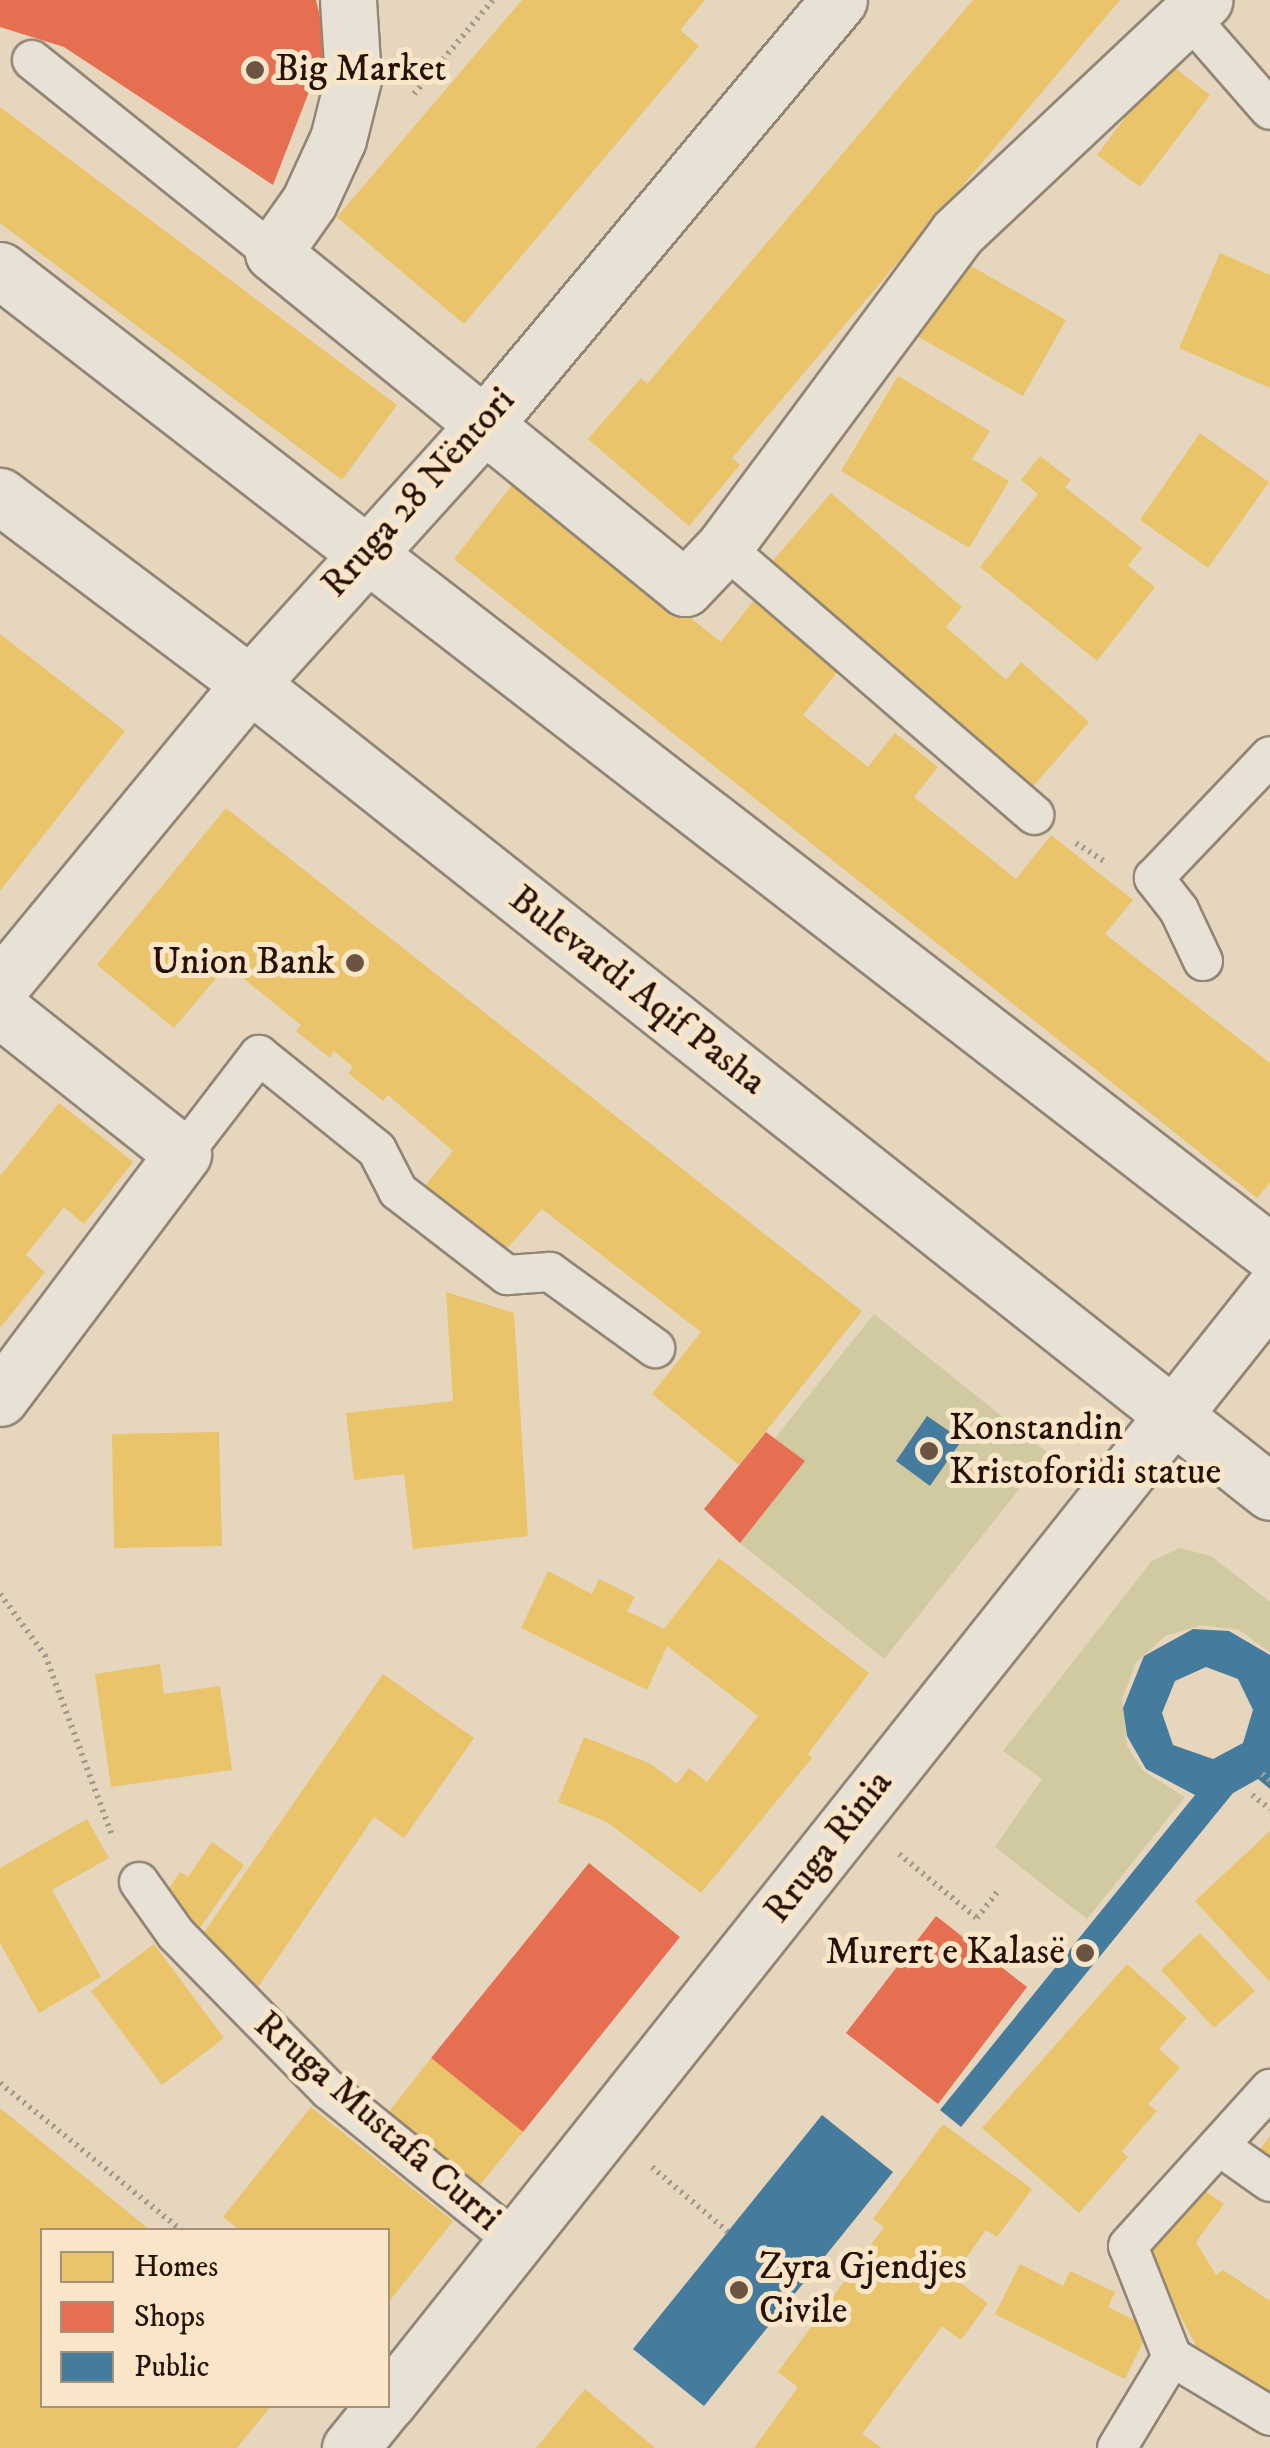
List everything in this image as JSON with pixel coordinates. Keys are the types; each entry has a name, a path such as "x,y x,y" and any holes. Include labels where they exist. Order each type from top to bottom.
{"main road":[{"path":"348,0 353,78 338,139 309,202 273,252 685,588 724,548 957,233 1196,9"},
{"name":"Rruga 28 Nëntori","path":"0,987 250,684 483,426 840,0"},
{"path":"0,270 1270,1252"},
{"name":"Bulevardi Aqif Pasha","path":"0,496 250,684 1270,1492"},
{"path":"0,1009 183,1154 0,1398"},
{"name":"Rruga Rinia","path":"390,2399 1270,1293"},
{"name":"Rruga Rinia","path":"350,2448 383,2408"}],"lane":[{"path":"1196,9 1270,110"},
{"path":"32,60 273,252"},
{"path":"724,548 1034,815"},
{"path":"1204,961 1179,910 1154,878 1270,756"},
{"path":"183,1154 259,1056 377,1150 398,1191 507,1275 550,1272 655,1348"},
{"name":"Rruga Mustafa Curri","path":"138,1882 176,1934 330,2090 515,2241"},
{"path":"1270,2089 1128,2246 1172,2357 1270,2416"},
{"path":"1219,2146 1270,2182"},
{"path":"1117,2448 1172,2357"}],"path":[{"path":"338,139 383,130 494,0"},
{"path":"1034,815 1128,877 1154,878"},
{"path":"0,1594 45,1655 98,1805 138,1882"},
{"path":"1262,1774 1270,1780"},
{"path":"1252,1795 1270,1809"},
{"path":"904,1858 977,1918 998,1891"},
{"path":"0,2083 180,2228"},
{"path":"669,2182 728,2232"}],"shaded area":[{"path":"874,1314 1048,1453 884,1659 740,1543 804,1462 775,1438"},
{"path":"1180,1548 1211,1556 1270,1602 1270,1652 1239,1630 1202,1625 1165,1636 1136,1663 1122,1699 1127,1746 1143,1771 1185,1797 1087,1919 995,1847 1042,1779 1003,1751 1152,1561"}],"building: Homes":[{"path":"522,0 705,0 680,30 699,46 464,324 337,217"},
{"path":"973,0 1120,0 732,458 740,465 689,526 588,439 641,378 647,384"},
{"path":"1167,62 1210,95 1140,187 1097,155"},
{"path":"0,107 397,405 342,480 0,223"},
{"path":"1220,253 1270,275 1270,388 1179,348"},
{"path":"952,255 1066,320 1023,396 908,331"},
{"path":"898,376 990,431 972,459 1009,481 969,548 841,471"},
{"path":"1200,433 1269,482 1208,568 1140,520"},
{"path":"1040,456 1071,480 1065,487 1142,548 1128,566 1155,587 1097,661 980,567 1038,494 1021,480"},
{"path":"516,480 721,642 755,599 841,667 803,715 868,767 895,733 938,767 914,797 1016,879 1051,835 1133,900 1105,934 1270,1063 1270,1182 1257,1198 454,559"},
{"path":"831,493 962,607 946,627 1006,680 1021,662 1089,722 1031,789 770,564"},
{"path":"0,634 125,731 0,891"},
{"path":"226,808 862,1311 739,1465 652,1394 701,1332 542,1209 502,1254 421,1191 453,1151 388,1095 383,1101 348,1073 353,1067 334,1051 330,1058 296,1031 301,1025 227,965 174,1028 97,965"},
{"path":"59,1103 133,1162 84,1224 64,1207 26,1255 45,1272 0,1328 0,1176"},
{"path":"446,1292 514,1313 528,1536 413,1549 404,1474 354,1480 346,1413 453,1401"},
{"path":"219,1432 222,1546 114,1548 112,1434"},
{"path":"719,1558 869,1673 808,1754 812,1758 701,1893 607,1822 558,1802 584,1737 651,1764 677,1784 689,1768 707,1782 758,1716 667,1646 647,1690 521,1628 548,1571 592,1594 599,1579 635,1597 627,1611 664,1629"},
{"path":"160,1664 164,1694 220,1686 232,1770 111,1787 95,1674"},
{"path":"383,1674 474,1738 404,1838 374,1817 258,1987 196,1944"},
{"path":"87,1819 109,1858 52,1890 101,1977 39,2013 0,1943 0,1868"},
{"path":"1270,1831 1270,1982 1195,1901"},
{"path":"212,1842 244,1865 199,1929 160,1902 180,1872 188,1877"},
{"path":"1200,1933 1255,1991 1214,2028 1161,1970"},
{"path":"154,1944 224,2038 162,2085 91,1991"},
{"path":"1127,1964 1187,2018 1159,2049 1180,2068 1148,2104 1157,2111 1122,2151 1128,2157 1079,2213 982,2128"},
{"path":"431,2058 523,2132 474,2192 384,2118"},
{"path":"311,2107 453,2221 390,2300 390,2228 237,2228 223,2217"},
{"path":"0,2108 148,2228 40,2228 40,2408 269,2408 237,2448 0,2448"},
{"path":"943,2124 1032,2189 997,2237 986,2230 952,2277 988,2303 961,2340 942,2326 862,2434 882,2448 754,2448 798,2387 778,2372 884,2227 873,2219"},
{"path":"1270,2136 1270,2163 1257,2153"},
{"path":"1195,2184 1224,2204 1196,2242 1216,2275 1223,2270 1270,2301 1270,2391 1199,2351 1141,2242"},
{"path":"1020,2264 1063,2286 1070,2271 1115,2292 1108,2307 1150,2328 1125,2379 995,2314"},
{"path":"585,2389 655,2448 536,2448"}],"building: Shops":[{"path":"0,0 316,0 327,45 273,185 64,47 0,27"},
{"path":"766,1432 805,1461 740,1543 704,1509"},
{"path":"589,1863 680,1937 523,2132 431,2058"},
{"path":"936,1916 1027,1987 938,2104 846,2033"}],"building: Public":[{"name":"Konstandin Kristoforidi statue","path":"927,1416 962,1440 930,1486 896,1461"},
{"name":"Murert e Kalasë","path":"1193,1629 1229,1631 1270,1655 1270,1789 1258,1779 1233,1793 961,2127 940,2110 1195,1795 1146,1769 1127,1736 1123,1708 1144,1656","holes":["1206,1667 1238,1679 1253,1710 1243,1743 1213,1759 1173,1745 1162,1713 1175,1681"]},
{"name":"Zyra Gjendjes Civile","path":"822,2115 893,2172 704,2406 633,2349"}],"place":[{"name":"Big Market","path":"255,70"},
{"name":"Union Bank","path":"355,963"},
{"name":"Konstandin Kristoforidi statue","path":"929,1451"},
{"name":"Murert e Kalasë","path":"1085,1953"},
{"name":"Zyra Gjendjes Civile","path":"739,2290"}]}
